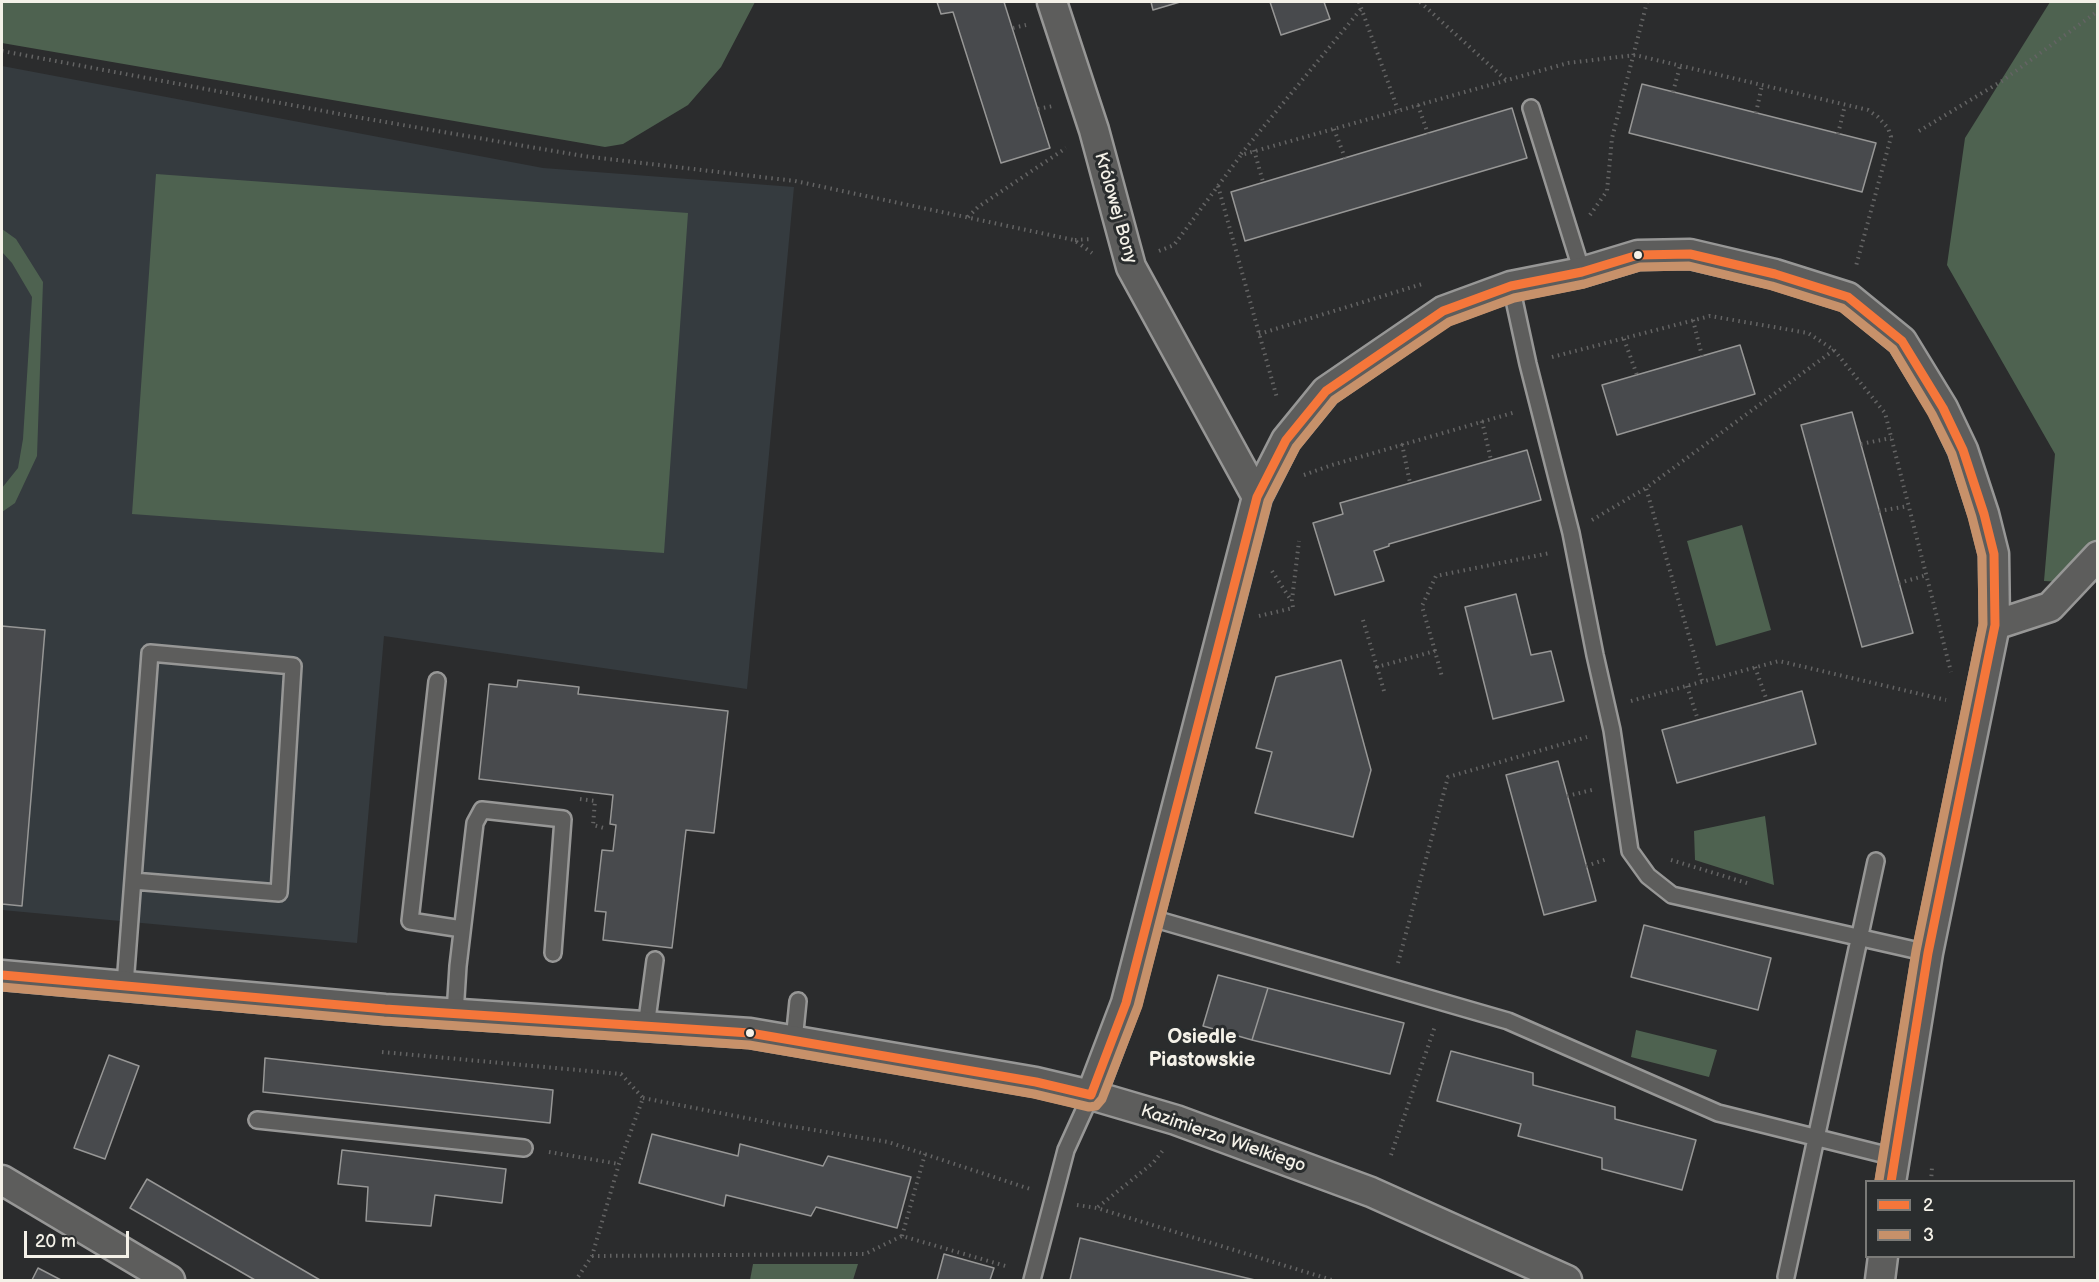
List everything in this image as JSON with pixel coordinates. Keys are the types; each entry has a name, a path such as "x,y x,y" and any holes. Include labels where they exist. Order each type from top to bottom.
{"street":[{"name":"Królowej Bony","path":"1052,2 1094,130 1131,267 1257,497"},
{"path":"1091,1095 1126,1003 1257,497 1286,440 1326,391 1443,311 1511,286 1582,272 1638,255 1690,254 1776,274 1848,297 1902,341 1943,408 1963,450 1984,514 1994,554 1995,625 1928,953 1892,1169"},
{"path":"1995,625 2050,607 2097,556"},
{"name":"Kazimierza Wielkiego","path":"2,975 363,1007 750,1033 1036,1082 1091,1095 1176,1120 1371,1192 1567,1281"},
{"path":"2,1180 170,1281"},
{"path":"1880,1281 1883,1258"}],"lane":[{"path":"1531,108 1582,272"},
{"path":"1511,286 1572,540 1612,730 1630,851 1648,876 1672,895 1928,953"},
{"path":"125,985 150,653 293,666 279,893 133,881"},
{"path":"437,681 410,921 462,928"},
{"path":"454,1014 475,824 483,810 562,819 553,953"},
{"path":"1786,1277 1876,861"},
{"path":"1148,917 1508,1021 1718,1113 1816,1137 1892,1169"},
{"path":"646,1027 655,960"},
{"path":"794,1041 798,1000"},
{"path":"1033,1278 1066,1150 1091,1095"},
{"path":"257,1120 524,1148"}],"path":[{"path":"1359,2 1398,110"},
{"path":"1420,2 1507,80"},
{"path":"1567,224 1590,215 1607,191 1612,138 1647,2"},
{"path":"1157,252 1174,245 1241,155 1361,9"},
{"path":"1919,131 2002,81 2097,11"},
{"path":"2,51 356,117 583,156 795,181 1074,240 1096,256"},
{"path":"1241,155 1568,63 1635,55 1868,110 1888,128 1891,137 1848,297"},
{"path":"1673,92 1680,66"},
{"path":"1756,113 1762,86"},
{"path":"1418,105 1428,134"},
{"path":"1838,134 1845,105"},
{"path":"1334,129 1345,158"},
{"path":"968,217 978,207 1070,145"},
{"path":"1254,150 1263,182"},
{"path":"1218,185 1279,405"},
{"path":"1259,334 1430,281"},
{"path":"1528,364 1710,316 1808,333 1834,350 1885,413 1954,682"},
{"path":"1693,320 1702,356"},
{"path":"1624,339 1637,375"},
{"path":"1442,676 1422,606 1436,576 1572,540 1834,350"},
{"path":"1332,465 1539,405"},
{"path":"1482,422 1491,460"},
{"path":"1861,444 1891,438"},
{"path":"1402,444 1410,483"},
{"path":"1646,488 1702,681"},
{"path":"1879,511 1908,506"},
{"path":"1254,618 1293,608 1299,541"},
{"path":"1268,564 1292,600"},
{"path":"1899,583 1927,575"},
{"path":"1364,620 1384,691"},
{"path":"1377,668 1435,651"},
{"path":"1606,707 1779,661 1948,701"},
{"path":"1755,667 1767,701"},
{"path":"1687,686 1698,720"},
{"path":"1396,970 1448,777 1612,730"},
{"path":"1671,860 1757,886"},
{"path":"1392,1155 1443,1002"},
{"path":"382,1052 621,1074 643,1098 777,1124 888,1142 1031,1189"},
{"path":"576,1281 592,1256 619,1164 643,1098"},
{"path":"1097,1208 1153,1163 1170,1142"},
{"path":"524,1148 619,1164"},
{"path":"902,1236 925,1154"},
{"path":"1931,1180 1932,1167"},
{"path":"1053,1198 1097,1208 1332,1281"},
{"path":"592,1256 865,1254 902,1236 1033,1278"}],"shaded area":[{"path":"2,66 543,168 794,187 747,689 384,636 357,943 2,910"}],"green space":[{"path":"2,2 755,2 721,67 688,105 623,144 605,147 2,43"},
{"path":"2050,2 2097,2 2097,540 2062,582 2044,581 2055,454 1947,265 1965,138"},
{"path":"156,174 688,213 664,553 132,514"},
{"path":"2,229 16,239 43,282 37,456 15,503 2,512 2,488 18,468 23,439 32,297 12,263 2,252"},
{"path":"1742,525 1771,630 1716,646 1687,541"},
{"path":"1765,816 1774,885 1695,860 1694,831"},
{"path":"1636,1030 1717,1050 1709,1077 1631,1057"},
{"path":"753,1264 858,1264 853,1280 750,1280"}],"building":[{"path":"937,2 1004,2 1050,148 1001,163 953,12 941,14"},
{"path":"1151,2 1180,2 1153,10"},
{"path":"1270,2 1324,2 1330,19 1281,35"},
{"path":"1642,84 1876,143 1862,192 1629,133"},
{"path":"1512,108 1527,158 1245,241 1231,192"},
{"path":"1740,345 1755,394 1617,435 1602,385"},
{"path":"1852,412 1913,633 1862,647 1801,425"},
{"path":"1527,450 1541,500 1389,544 1389,546 1374,551 1384,581 1335,595 1313,523 1343,514 1340,503"},
{"path":"1516,594 1531,655 1551,651 1564,701 1493,719 1465,607"},
{"path":"2,626 45,630 22,906 2,904"},
{"path":"1341,660 1371,770 1353,837 1255,813 1272,752 1256,748 1276,677"},
{"path":"518,680 579,687 578,694 728,711 714,833 686,830 672,948 603,940 606,912 595,911 602,850 613,851 616,825 610,824 613,795 479,779 489,684 517,687"},
{"path":"1802,691 1816,744 1677,783 1662,730"},
{"path":"1558,761 1596,901 1544,915 1506,775"},
{"path":"1644,925 1771,958 1758,1010 1631,977"},
{"path":"1218,975 1268,988 1252,1040 1203,1026"},
{"path":"1268,988 1404,1023 1390,1074 1252,1040"},
{"path":"1451,1051 1533,1073 1533,1085 1615,1107 1615,1119 1696,1140 1682,1190 1602,1169 1602,1158 1518,1136 1521,1124 1437,1101"},
{"path":"109,1055 139,1066 105,1159 74,1148"},
{"path":"265,1058 553,1090 550,1123 263,1092"},
{"path":"652,1134 738,1156 740,1144 823,1166 828,1156 911,1177 897,1228 816,1207 811,1216 726,1195 724,1206 639,1183"},
{"path":"342,1150 506,1169 502,1203 435,1195 431,1226 366,1221 368,1187 338,1184"},
{"path":"147,1179 320,1280 255,1280 130,1208"},
{"path":"1080,1238 1162,1258 1255,1280 1070,1280"},
{"path":"944,1254 994,1268 990,1280 937,1280"},
{"path":"38,1268 61,1280 32,1280"}],"transit line":[{"name":"2","path":"2,975 385,1009 750,1033 1036,1082 1091,1095 1126,1003 1257,497 1286,440 1326,391 1443,311 1511,286 1582,272 1638,255 1690,254 1775,274 1848,297 1902,341 1943,408 1963,450 1984,514 1994,554 1995,625 1928,953 1891,1180"},
{"name":"3","path":"2,987 384,1021 749,1045 1034,1094 1089,1107 1096,1106 1102,1099 1138,1006 1268,501 1296,447 1334,400 1449,322 1514,298 1584,284 1640,267 1689,266 1772,286 1842,308 1893,349 1932,414 1952,454 1982,556 1983,624 1916,951 1879,1180"}],"district":[{"name":"Osiedle Piastowskie","path":"1202,1050"}]}
